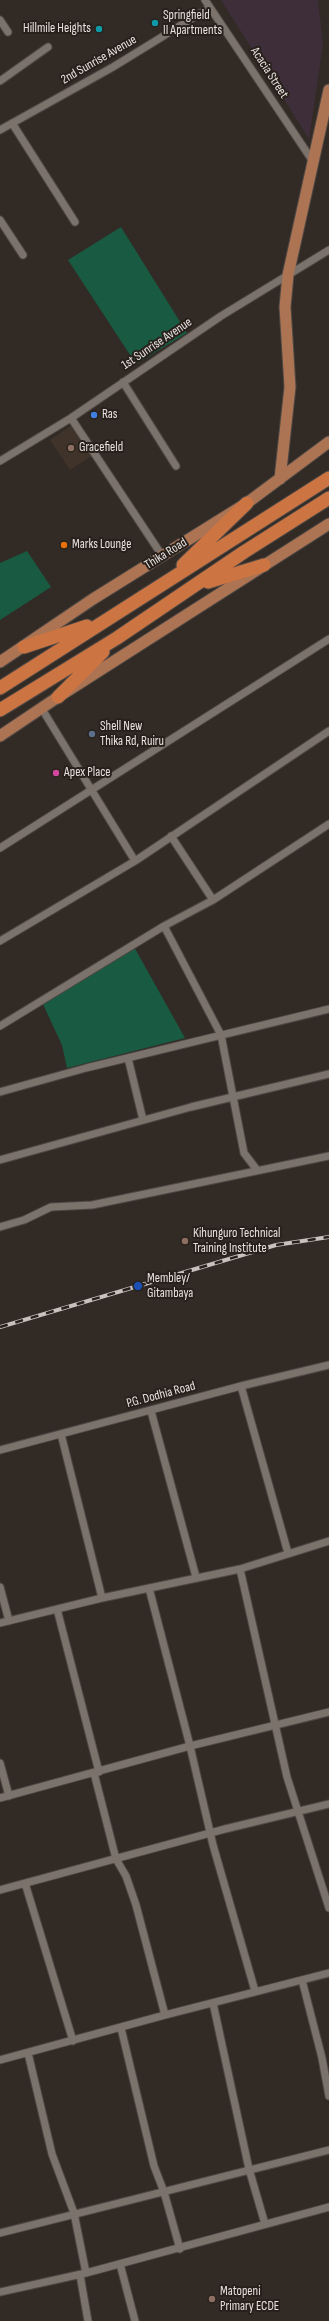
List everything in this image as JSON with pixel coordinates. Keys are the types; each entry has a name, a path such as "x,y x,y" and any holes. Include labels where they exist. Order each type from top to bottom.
{"highway":[{"name":"Thika Road","path":"0,688 329,478"},
{"path":"0,710 117,638 198,585 244,552 329,498"},
{"path":"168,580 213,534 247,503"},
{"path":"198,585 264,565"},
{"path":"24,647 106,620"},
{"path":"58,697 117,638"}],"main road":[{"path":"280,479 290,387 286,306 288,275 312,160 329,90"},
{"name":"Thika Road","path":"0,662 93,599 163,557 247,503 329,442"},
{"path":"0,736 58,697 329,524"},
{"path":"311,536 329,532"}],"street":[{"name":"Acacia Street","path":"205,0 312,160"},
{"name":"2nd Sunrise Avenue","path":"0,130 113,67 209,8"},
{"path":"0,20 8,32"},
{"path":"0,81 48,47"},
{"path":"12,123 75,222"},
{"path":"0,220 23,255"},
{"name":"1st Sunrise Avenue","path":"0,461 71,418 221,316 329,250"},
{"path":"123,382 176,466"},
{"path":"71,418 163,557"},
{"path":"0,848 329,640"},
{"path":"42,709 135,860"},
{"path":"0,940 135,860 329,731"},
{"path":"0,1026 164,926 213,900 329,824"},
{"path":"171,836 213,900"},
{"path":"164,926 221,1035 244,1153 257,1170"},
{"path":"0,1092 128,1058 329,1009"},
{"path":"128,1058 143,1120"},
{"path":"0,1160 143,1120 329,1074"},
{"path":"0,1226 24,1220 51,1207 92,1205 329,1156"},
{"name":"P.G. Dodhia Road","path":"0,1450 241,1386 329,1365"},
{"path":"241,1386 288,1552"},
{"path":"151,1411 196,1577"},
{"path":"61,1434 102,1598"},
{"path":"0,1623 102,1598 196,1577 240,1569 288,1552 329,1541"},
{"path":"240,1569 287,1776 329,1908"},
{"path":"0,1587 9,1621"},
{"path":"148,1588 211,1832 255,1991"},
{"path":"57,1609 116,1859 126,1876 136,1905 165,2014"},
{"path":"0,1798 96,1773 190,1746 329,1712"},
{"path":"0,1763 9,1796"},
{"path":"0,1890 211,1832 299,1813 329,1804"},
{"path":"25,1883 73,2041"},
{"path":"0,2060 121,2028 165,2014 329,1973"},
{"path":"302,1980 322,2058 329,2096"},
{"path":"213,2003 249,2169 265,2224"},
{"path":"121,2028 154,2166 164,2192 180,2249"},
{"path":"28,2053 52,2154 74,2213 88,2321"},
{"path":"0,2233 74,2213 329,2150"},
{"path":"0,2292 83,2274 180,2249 329,2207"},
{"path":"120,2264 135,2321"}],"shaded area":[{"path":"221,0 318,0 323,44 309,139"},
{"name":"Gracefield","path":"72,425 92,456 70,470 50,440"}],"green space":[{"path":"121,227 187,333 136,364 68,260"},
{"path":"27,551 51,587 0,620 0,563"},
{"path":"133,945 185,1038 67,1068 62,1045 41,1000"}],"railway":[{"path":"0,1327 276,1245 329,1237"}],"place":[{"name":"Springfield II Apartments","path":"155,23"},
{"name":"Hillmile Heights","path":"99,29"},
{"name":"Ras","path":"94,415"},
{"name":"Gracefield","path":"71,448"},
{"name":"Marks Lounge","path":"64,545"},
{"name":"Shell New Thika Rd, Ruiru","path":"92,734"},
{"name":"Apex Place","path":"56,773"},
{"name":"Kihunguro Technical Training Institute","path":"185,1241"},
{"name":"Membley/ Gitambaya","path":"138,1286"},
{"name":"Matopeni Primary ECDE","path":"212,2299"}]}
